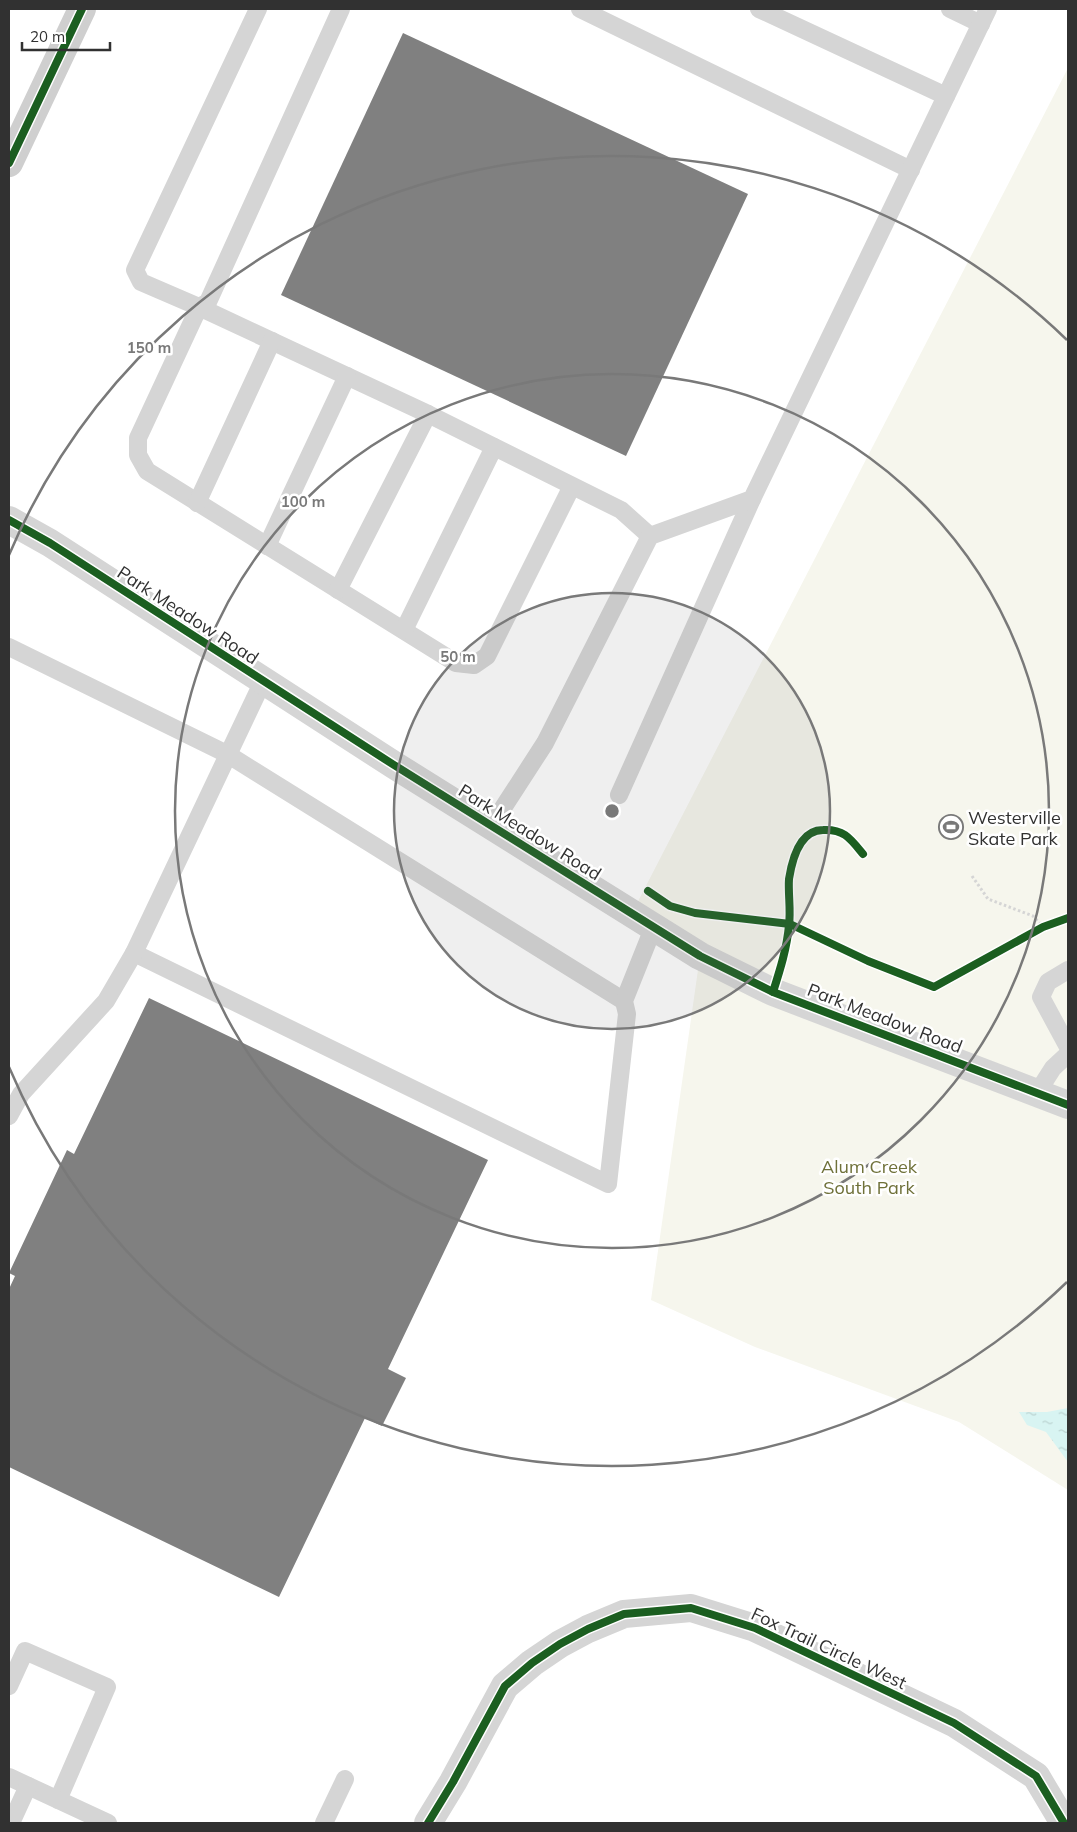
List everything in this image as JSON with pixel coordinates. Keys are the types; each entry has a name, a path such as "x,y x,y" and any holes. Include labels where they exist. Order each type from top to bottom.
{"main road":[{"path":"9,164 82,9"}],"street":[{"name":"Park Meadow Road","path":"9,520 50,543 263,681 700,956 773,992 1068,1105"},
{"name":"Fox Trail Circle West","path":"428,1823 454,1782 505,1686 532,1663 560,1644 588,1629 624,1614 691,1608 755,1628 954,1723 1036,1776 1064,1823"}],"lane":[{"path":"258,9 135,270 141,282 199,307 494,446 621,510 650,536"},
{"path":"341,9 208,302 199,307 138,438 138,455 147,471 456,663 474,665 487,656 572,486"},
{"path":"580,9 911,170"},
{"path":"759,9 946,96"},
{"path":"619,795 752,499 984,16 950,9"},
{"path":"197,502 272,341"},
{"path":"267,546 346,376"},
{"path":"338,590 428,414"},
{"path":"404,630 494,446"},
{"path":"492,826 545,743 650,536 752,499"},
{"path":"9,647 227,754 624,1001"},
{"path":"9,1116 21,1094 106,1001 134,954 263,681"},
{"path":"134,954 608,1184 627,1014 624,1001 654,926"},
{"path":"1068,970 1048,982 1041,996 1068,1047"},
{"path":"1037,1093 1053,1068 1068,1054"},
{"path":"9,1686 26,1650 107,1687 58,1800"},
{"path":"9,1777 108,1823"},
{"path":"324,1823 345,1780"},
{"path":"11,1823 28,1786"}],"path":[{"path":"972,876 988,899 1033,916 1043,927"},
{"path":"1035,931 1052,924"}],"green space":[{"name":"Alum Creek South Park","path":"1068,68 1068,1490 959,1422 755,1347 651,1300 700,956 632,913"}],"water":[{"path":"1068,1408 1068,1462 1046,1432 1027,1425 1019,1412 1047,1412"}],"building":[{"path":"403,33 748,194 626,456 281,295"},
{"path":"149,998 488,1160 388,1369 406,1378 382,1426 365,1418 279,1597 9,1467 9,1289 15,1276 9,1273 67,1150 74,1154"}],"cycle path":[{"path":"9,163 82,9"},
{"path":"9,520 50,543 394,765 700,956 773,992 1068,1105"},
{"path":"773,992 788,934 790,914 789,879 798,847 808,835 815,831 830,830 846,836 863,854"},
{"path":"648,891 670,906 695,913 790,924 868,961 934,987 1043,927 1068,918"},
{"path":"428,1823 453,1782 505,1686 532,1663 560,1644 588,1629 624,1614 691,1608 755,1628 954,1723 1036,1776 1064,1823"}],"place":[{"name":"Westerville Skate Park","path":"951,827"}]}
